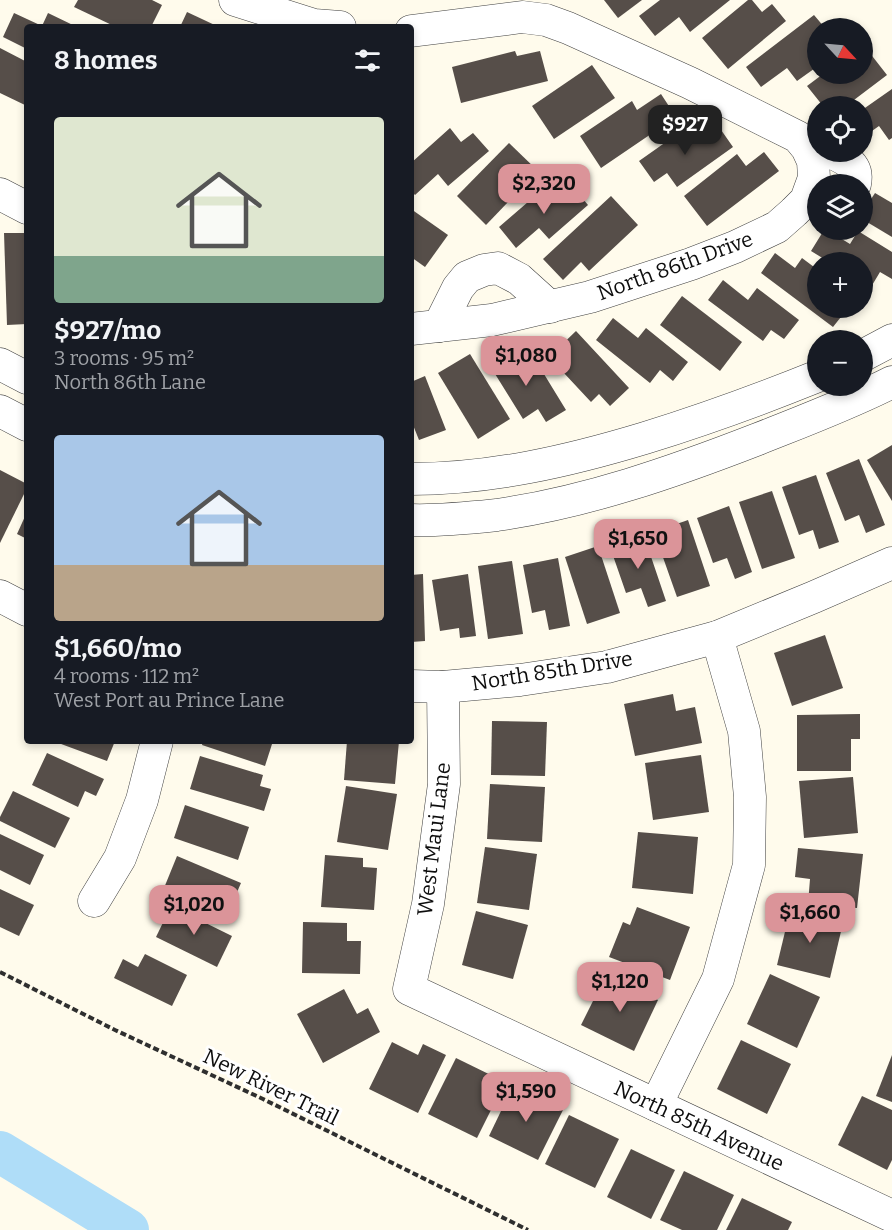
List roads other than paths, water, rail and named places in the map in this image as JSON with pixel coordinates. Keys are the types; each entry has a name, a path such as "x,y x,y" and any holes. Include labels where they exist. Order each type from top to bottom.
{"street":[{"path":"236,0 315,24"},
{"path":"414,31 522,17 546,20 690,83 807,141"},
{"path":"848,162 852,164 857,174"},
{"path":"0,195 24,207"},
{"name":"North 86th Drive","path":"425,327 492,320 550,307 590,297 691,264 777,227 807,200"},
{"name":"North 86th Drive","path":"425,327 453,301 458,288 467,277 484,270 498,268 519,279 550,307"},
{"path":"873,351 892,340"},
{"path":"0,364 24,376"},
{"path":"414,479 470,477 553,463 598,452 685,426 807,380"},
{"path":"414,520 459,520 516,512 630,485 700,461 829,411 892,382"},
{"path":"0,411 24,423"},
{"name":"North 85th Drive","path":"414,686 443,687 520,680 607,667 717,637 892,563"},
{"path":"0,596 24,608"},
{"path":"656,1105 718,979 749,865 750,797 744,731 717,637"},
{"name":"West Maui Lane","path":"409,989 428,904 444,784 443,687"},
{"path":"94,901 120,858 142,800 156,744"},
{"name":"North 85th Avenue","path":"409,989 892,1216"}],"waterway":[{"path":"0,1152 128,1230"}]}
